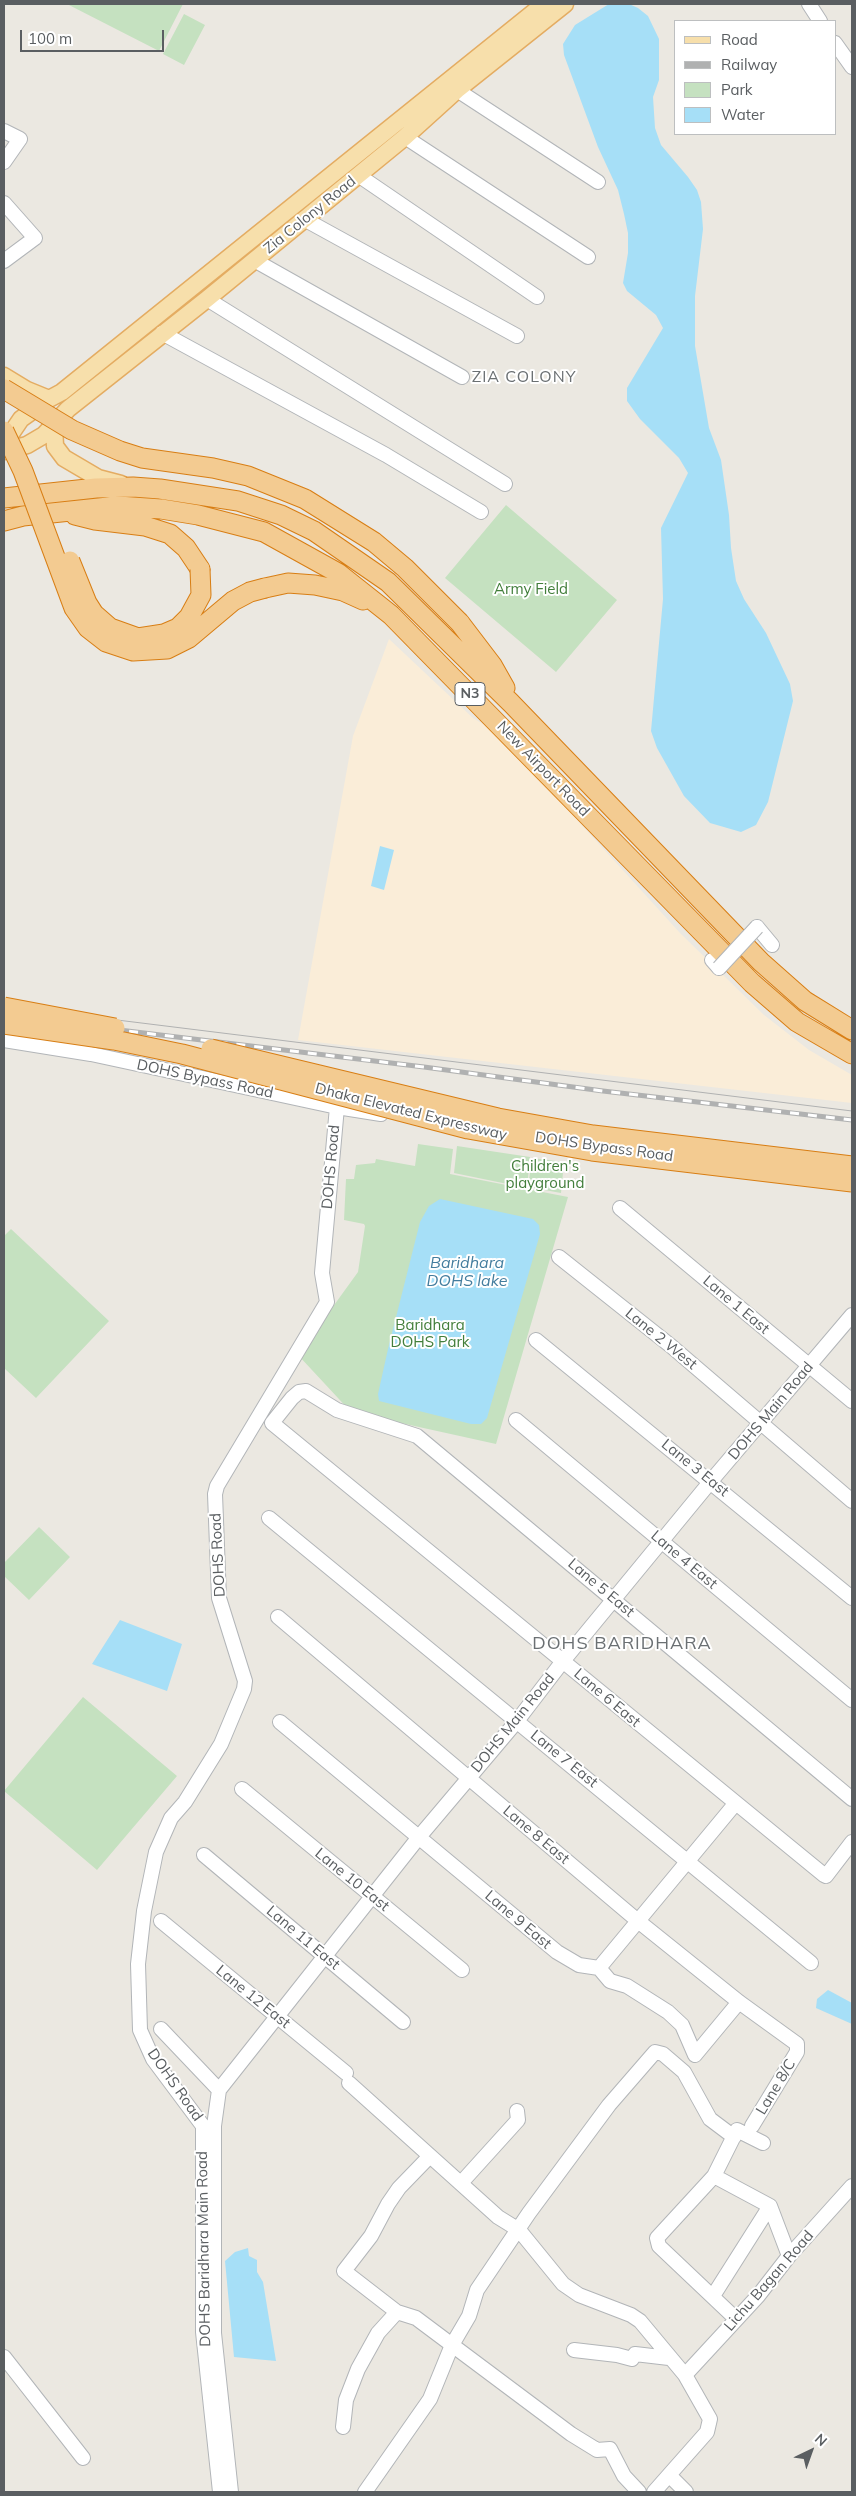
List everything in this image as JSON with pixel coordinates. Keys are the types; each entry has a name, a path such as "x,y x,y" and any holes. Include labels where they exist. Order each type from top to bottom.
{"highway":[{"path":"4,389 72,430 120,451 142,458 213,468 248,476 305,499 374,542 405,568 460,623 492,665 511,703"},
{"path":"4,414 31,463 87,603 102,622 119,633 138,638 156,637 178,628 193,612 201,595 200,568 186,548 170,534 145,526 95,520 65,511"},
{"path":"4,431 23,471 74,608 88,628 106,642 134,651 167,649 188,638 233,601 250,592 264,588 301,583 328,587 360,599 391,615"},
{"name":"New Airport Road","path":"4,498 133,486 200,494 238,501 281,515 314,531 388,582 511,703 634,833 761,962 805,1001 852,1030"},
{"name":"New Airport Road","path":"4,520 118,506 161,509 198,515 264,532 338,573 391,615 526,750 618,848 728,960 780,1008 828,1042 852,1054"},
{"path":"618,848 634,833"},
{"name":"Dhaka Elevated Expressway","path":"4,1007 165,1038 498,1118 593,1135 852,1166"},
{"name":"Dhaka Elevated Expressway","path":"4,1024 114,1040 182,1054 468,1129 592,1151 852,1183"}],"main road":[{"name":"Zia Colony Road","path":"4,444 21,419 56,396 544,4"},
{"name":"Zia Colony Road","path":"4,451 16,449 38,440 68,409 358,176 457,90 565,4"},
{"path":"4,376 27,390 56,396"},
{"path":"54,424 55,446 64,458 98,478 133,486"},
{"path":"4,454 36,494"}],"street":[{"path":"809,4 819,20"},
{"path":"836,44 852,66"},
{"path":"457,90 598,182"},
{"path":"4,131 20,139 4,162"},
{"path":"405,136 588,257"},
{"path":"358,176 536,297"},
{"path":"4,203 35,238 4,261"},
{"path":"304,219 517,336"},
{"path":"254,260 462,378"},
{"path":"207,299 505,484"},
{"path":"162,333 386,455 482,512"},
{"path":"715,964 757,927 772,945"},
{"name":"DOHS Bypass Road","path":"4,1040 91,1054 336,1107 852,1183"},
{"name":"DOHS Road","path":"208,2126 153,2058 140,2030 138,1964 144,1911 156,1852 170,1818 185,1802 221,1744 244,1690 245,1681 219,1598 215,1494 217,1486 327,1302 322,1273 336,1107"},
{"name":"Lane 1 East","path":"620,1208 852,1401"},
{"name":"Lane 2 West","path":"559,1257 671,1346 852,1501"},
{"name":"DOHS Main Road","path":"214,2086 277,2017 371,1896 517,1721 562,1661 852,1315"},
{"name":"Lane 3 East","path":"536,1340 852,1598"},
{"name":"Lane 5 East","path":"272,1423 292,1398 299,1392 306,1391 337,1410 418,1436 852,1800"},
{"name":"Lane 4 East","path":"516,1420 852,1700"},
{"name":"Lane 6 East","path":"272,1423 735,1804 826,1876 852,1842"},
{"name":"Lane 7 East","path":"269,1518 811,1963"},
{"name":"Lane 8 East","path":"278,1617 638,1921 798,2048"},
{"name":"Lane 9 East","path":"280,1722 557,1952 579,1965 599,1968"},
{"name":"Lane 10 East","path":"242,1789 462,1970"},
{"path":"735,1804 599,1968 610,1980 627,1986 668,2012 682,2025 695,2055 739,2002"},
{"name":"Lane 11 East","path":"204,1854 403,2022"},
{"name":"Lane 12 East","path":"161,1921 347,2078 429,2157 498,2217 519,2230 563,2284 579,2295 631,2315 640,2321 654,2336 669,2358 685,2375 710,2419 707,2432 654,2492"},
{"path":"161,2029 214,2086 208,2126"},
{"name":"Lane 8/C","path":"752,2126 798,2048"},
{"path":"365,2492 430,2399 452,2345 468,2316 477,2290 529,2213 608,2105 655,2052 663,2054 684,2072 710,2118 734,2137"},
{"path":"460,2183 518,2120 517,2111"},
{"name":"DOHS Baridhara Main Road","path":"208,2126 203,2332 220,2492"},
{"name":"DOHS Baridhara Main Road","path":"208,2126 214,2333 231,2492"},
{"path":"736,2318 659,2246 657,2238 714,2176 737,2130 764,2143"},
{"path":"429,2157 399,2188 388,2204 372,2236 344,2271 397,2312 416,2318 571,2434 597,2450 610,2449 624,2476 639,2492"},
{"path":"714,2176 770,2206 789,2256"},
{"name":"Lichu Bagan Road","path":"685,2375 758,2296 789,2256 852,2186"},
{"path":"712,2296 770,2206"},
{"path":"343,2427 346,2400 358,2369 378,2333 397,2312"},
{"path":"574,2350 617,2355 632,2360 635,2354 669,2358"},
{"path":"4,2358 84,2458"},
{"path":"670,2476 686,2492"}],"shaded area":[{"path":"389,639 473,718 526,750 579,822 680,933 764,1015 809,1050 852,1075 852,1103 298,1040 353,736"}],"green space":[{"path":"67,4 183,4 159,51"},
{"path":"184,14 205,25 184,65 163,54"},
{"name":"Army Field","path":"506,505 617,600 556,672 445,578"},
{"name":"Baridhara DOHS Park","path":"418,1144 453,1149 450,1174 568,1197 496,1444 351,1412 298,1355 358,1272 365,1226 364,1224 344,1220 346,1179 354,1179 356,1165 375,1163 376,1159 415,1166"},
{"path":"457,1146 530,1157 527,1188 454,1173"},
{"name":"Children's playground","path":"532,1158 564,1162 561,1193 528,1187"},
{"path":"11,1229 109,1321 36,1398 4,1368 4,1236"},
{"path":"39,1527 70,1557 29,1600 4,1576 4,1563"},
{"path":"83,1697 177,1776 97,1870 4,1791"}],"water":[{"path":"609,4 629,4 638,8 648,16 659,39 659,80 653,97 655,128 661,145 688,177 697,190 701,202 703,229 695,296 695,346 709,428 721,460 736,581 744,599 766,633 790,684 793,701 768,802 756,825 741,832 710,823 684,796 657,748 651,731 663,599 661,528 688,473 679,458 640,419 627,401 627,388 663,328 656,315 627,291 623,283 628,253 628,233 618,190 598,147 564,55 563,44 575,25"},
{"path":"380,846 394,850 384,890 371,886"},
{"name":"Baridhara DOHS lake","path":"440,1199 533,1219 539,1225 540,1234 487,1418 481,1424 471,1424 379,1401 378,1394 388,1349 420,1222 429,1206"},
{"path":"120,1620 182,1644 167,1691 92,1664"},
{"path":"828,1990 852,2003 852,2024 816,2008 817,1999"},
{"path":"248,2248 249,2256 257,2260 257,2272 263,2282 276,2361 234,2357 225,2261 235,2252"}],"tram line":[{"path":"4,1006 852,1111"}],"railway":[{"path":"4,1016 424,1067 603,1091 852,1120"}],"district":[{"name":"ZIA COLONY","path":"524,377"},
{"name":"DOHS BARIDHARA","path":"622,1644"}]}
